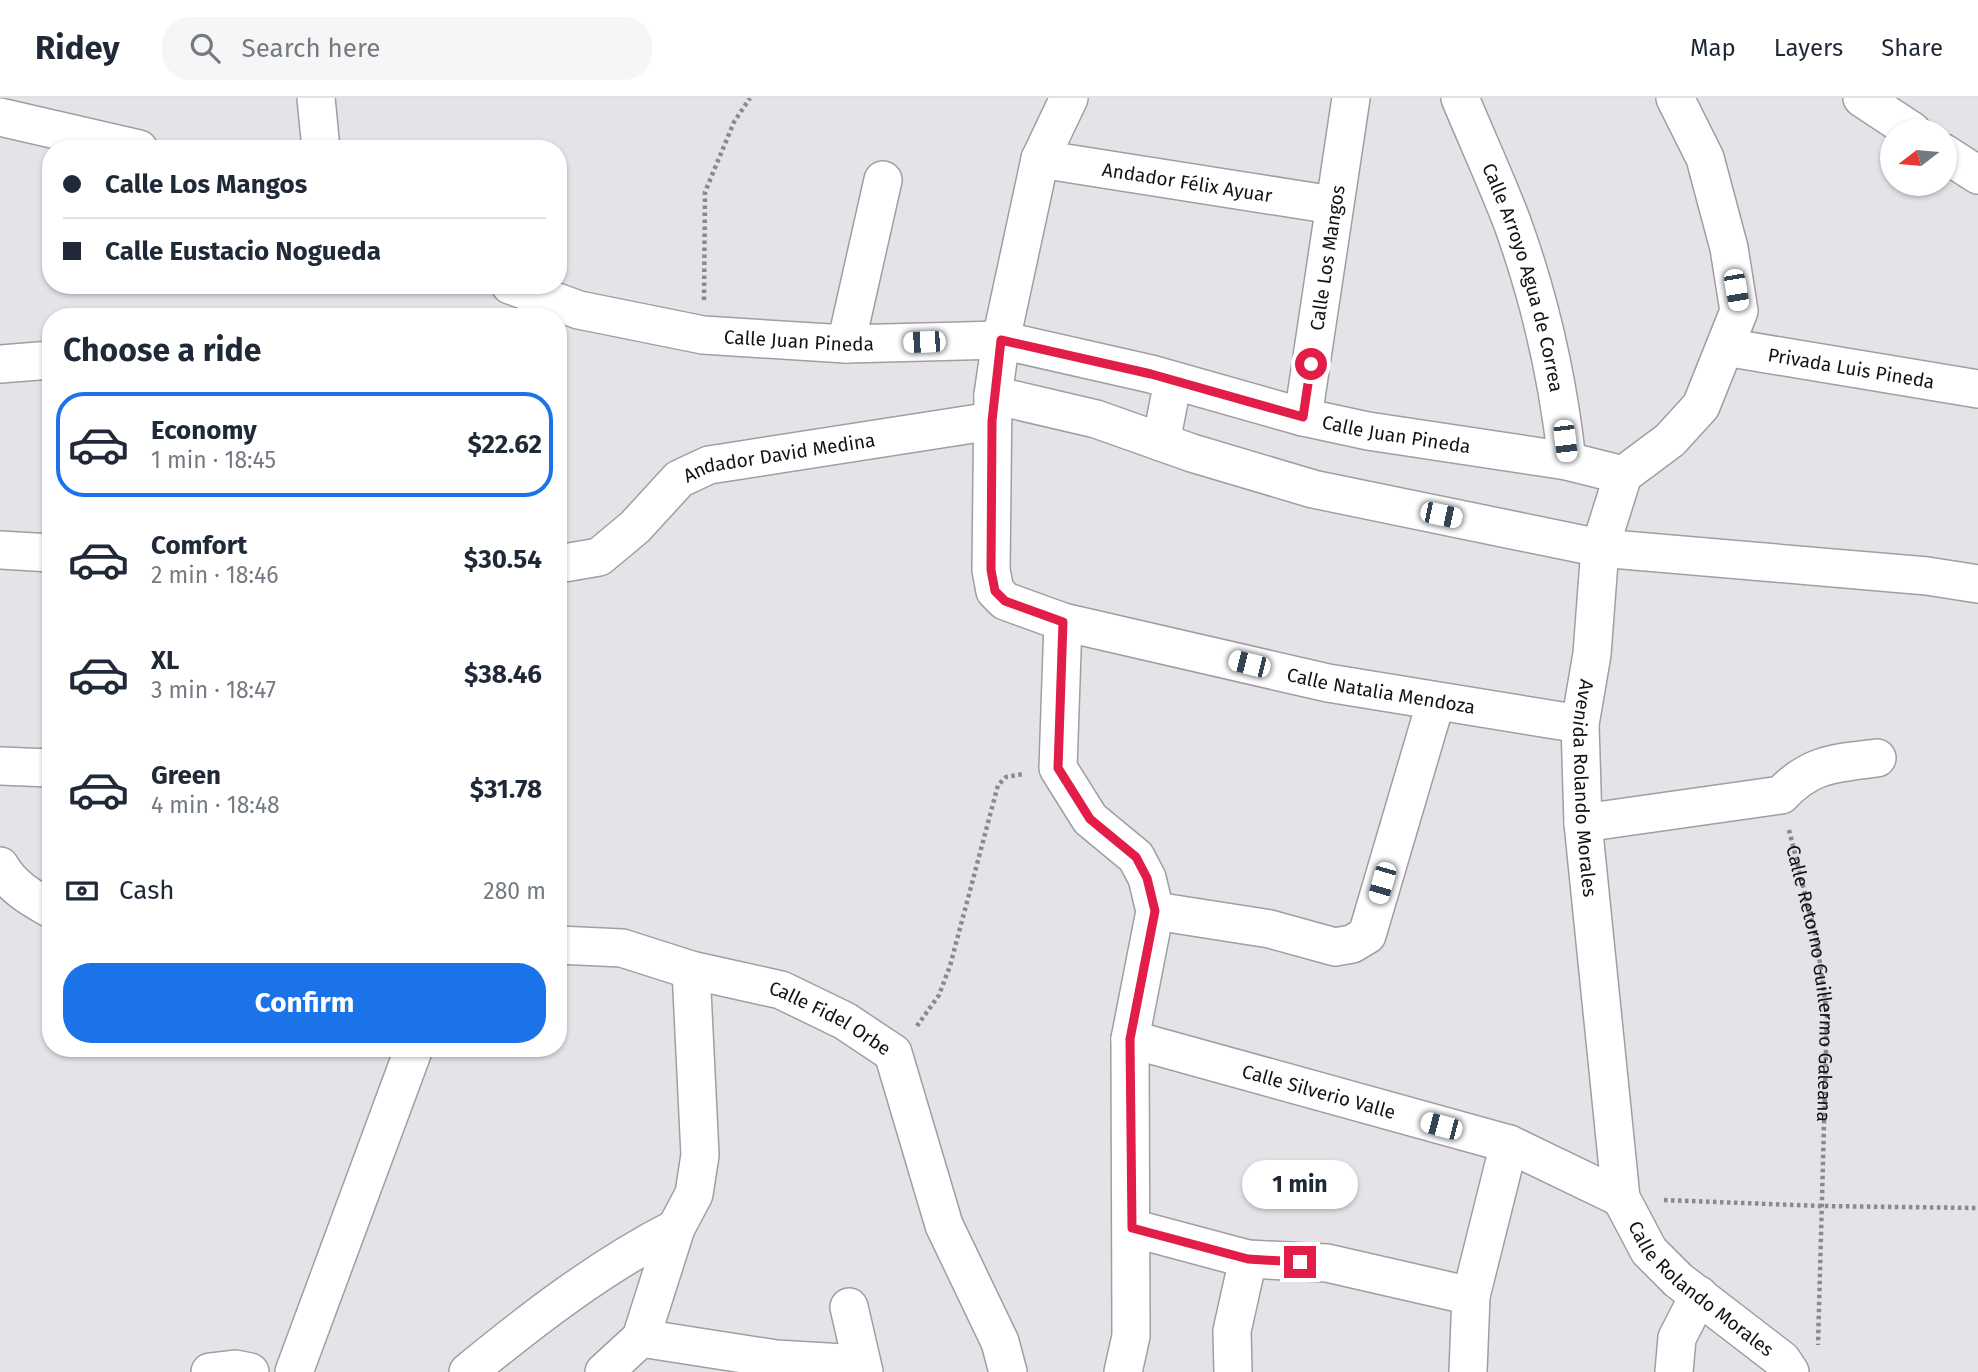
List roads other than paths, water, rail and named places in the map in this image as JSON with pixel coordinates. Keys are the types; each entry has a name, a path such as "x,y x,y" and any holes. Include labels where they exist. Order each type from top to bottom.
{"street":[{"path":"316,98 320,140"},
{"path":"1069,98 1040,159 1001,340 993,408 1096,419 1313,489 1600,548 1927,576 1978,584"},
{"name":"Calle Los Mangos","path":"1303,417 1351,98"},
{"name":"Calle Arroyo Agua de Correa","path":"1460,98 1512,222 1551,355 1561,402 1567,461"},
{"path":"1623,475 1670,440 1701,406 1739,311 1729,248 1705,158 1675,98"},
{"path":"1862,98 1894,119"},
{"path":"0,117 100,140"},
{"name":"Andador Félix Ayuar","path":"1040,159 1333,205"},
{"path":"1957,161 1978,175"},
{"path":"846,344 883,180"},
{"name":"Calle Juan Pineda","path":"535,294 579,310 704,334 846,344 1001,340 1173,381 1303,417 1368,431 1567,461 1623,475"},
{"name":"Privada Luis Pineda","path":"1725,347 1978,389"},
{"path":"0,364 42,361"},
{"path":"1161,442 1173,381"},
{"name":"Andador David Medina","path":"567,563 599,558 635,527 679,479 709,465 993,408"},
{"name":"Calle Natalia Mendoza","path":"993,408 991,570 995,591 1005,601 1063,622 1328,683 1580,724"},
{"name":"Avenida Rolando Morales","path":"1621,1198 1583,823 1580,724 1592,654 1600,548 1623,475"},
{"path":"0,550 42,552"},
{"path":"1063,622 1058,768 1090,819 1136,857 1147,878 1155,911 1130,1039 1131,1336 1123,1372"},
{"path":"1155,911 1270,929 1335,947 1352,944 1367,935 1436,701"},
{"path":"1583,823 1781,795 1794,781 1823,764 1877,758"},
{"path":"0,766 42,768"},
{"path":"0,866 6,878 42,904"},
{"name":"Calle Fidel Orbe","path":"567,945 622,948 691,970 781,990 845,1021 893,1053 944,1225 1000,1342 1008,1372"},
{"path":"604,1372 641,1338 676,1228 694,1194 700,1155 691,970"},
{"name":"Calle Silverio Valle","path":"1130,1039 1509,1144 1621,1198"},
{"path":"294,1372 411,1057"},
{"path":"1468,1372 1471,1296 1509,1144"},
{"name":"Calle Rolando Morales","path":"1621,1198 1650,1251 1678,1280 1782,1360 1803,1365"},
{"path":"468,1372 525,1325 623,1255 676,1228"},
{"path":"1132,1228 1248,1259 1327,1263 1471,1296"},
{"path":"1233,1372 1232,1331 1248,1259"},
{"path":"1674,1372 1677,1338 1699,1295"},
{"path":"641,1338 776,1359 863,1368 849,1307"},
{"path":"210,1372 234,1369 250,1372"}]}
